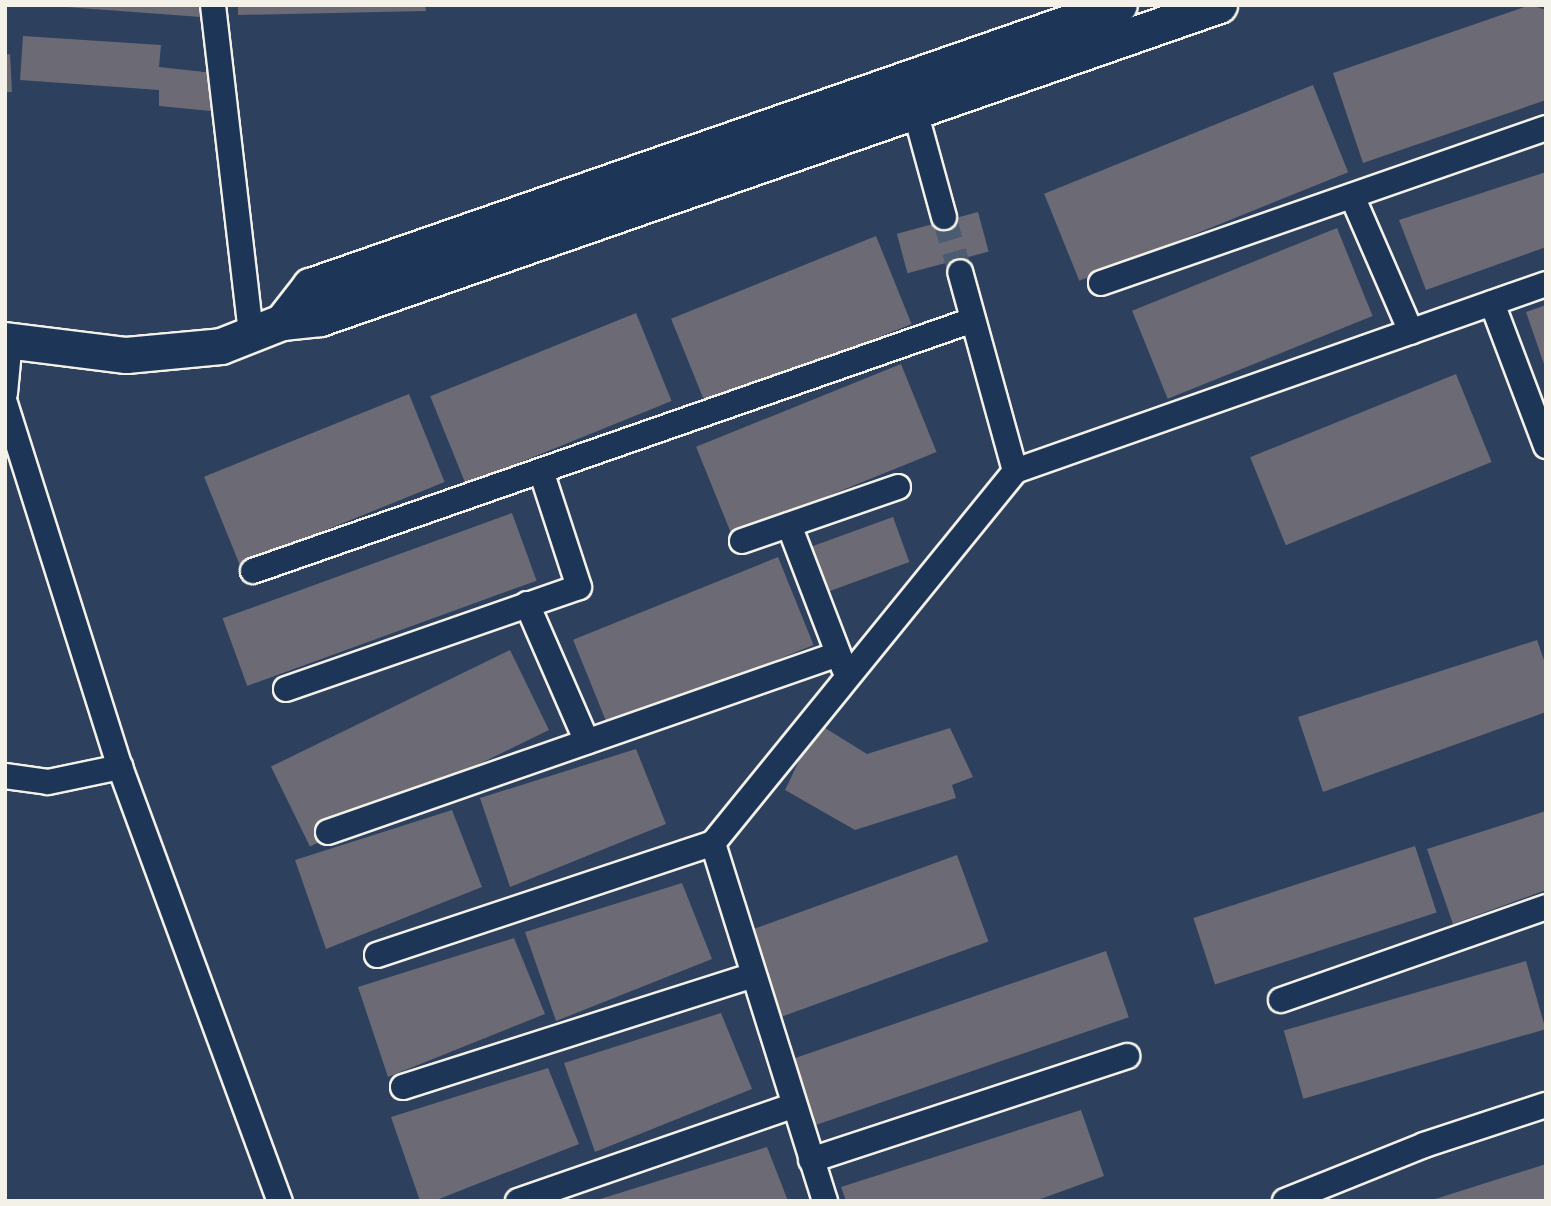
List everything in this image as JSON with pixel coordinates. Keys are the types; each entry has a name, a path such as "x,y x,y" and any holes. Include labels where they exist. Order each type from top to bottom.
{"street":[{"path":"213,5 250,334"},
{"path":"282,321 310,286 1119,5"},
{"path":"5,393 8,340 126,355 221,346 282,321 320,318 1219,5"},
{"path":"915,111 944,216"},
{"path":"1101,283 1546,128"},
{"path":"1352,195 1411,332"},
{"path":"960,272 1015,471"},
{"path":"377,955 713,843 1015,471 1546,284"},
{"path":"1492,303 1544,435"},
{"path":"253,571 973,320"},
{"path":"5,403 120,767 280,1201"},
{"path":"286,689 579,587 541,471"},
{"path":"742,541 898,487"},
{"path":"789,525 847,678"},
{"path":"527,604 587,742"},
{"path":"328,832 838,654"},
{"path":"5,776 48,782 120,767"},
{"path":"713,843 792,1106 825,1201"},
{"path":"1281,1000 1546,907"},
{"path":"403,1087 753,975"},
{"path":"811,1160 1127,1056"},
{"path":"1284,1201 1424,1145 1546,1105"},
{"path":"518,1201 792,1106"}],"building":[{"path":"201,5 201,17 66,7"},
{"path":"238,5 425,5 426,11 238,15"},
{"path":"1530,5 1546,10 1546,100 1363,163 1333,73"},
{"path":"23,36 161,45 159,67 214,73 211,111 159,106 159,90 20,80"},
{"path":"10,54 12,92 5,92 5,55"},
{"path":"1313,85 1348,172 1079,281 1044,194"},
{"path":"1546,172 1546,247 1426,290 1399,220"},
{"path":"978,212 989,252 907,273 897,234"},
{"path":"1337,228 1373,316 1168,399 1132,311"},
{"path":"876,236 912,324 707,407 671,319"},
{"path":"1546,305 1546,367 1545,367 1526,312"},
{"path":"636,313 672,401 466,484 430,396"},
{"path":"901,364 937,452 732,535 696,447"},
{"path":"1456,374 1492,462 1286,545 1250,457"},
{"path":"409,394 445,482 240,565 204,477"},
{"path":"512,513 537,581 247,686 223,618"},
{"path":"893,517 909,562 824,593 807,548"},
{"path":"778,557 814,645 609,728 573,640"},
{"path":"1537,640 1546,666 1546,712 1323,792 1298,717"},
{"path":"510,650 549,730 310,847 271,767"},
{"path":"817,723 867,754 950,728 973,777 952,785 956,798 855,830 785,790"},
{"path":"636,749 666,824 510,887 480,798"},
{"path":"452,810 482,887 326,949 295,860"},
{"path":"1546,811 1546,890 1453,924 1427,849"},
{"path":"1415,846 1437,913 1215,985 1193,918"},
{"path":"957,855 988,941 773,1020 742,933"},
{"path":"682,883 712,959 556,1021 525,932"},
{"path":"514,938 545,1014 388,1077 358,987"},
{"path":"1106,951 1129,1017 813,1126 790,1060"},
{"path":"1526,961 1546,1029 1303,1099 1284,1030"},
{"path":"721,1013 752,1089 595,1152 564,1063"},
{"path":"548,1068 579,1144 434,1201 420,1201 391,1117"},
{"path":"1081,1110 1104,1176 1035,1201 846,1201 841,1187"},
{"path":"767,1147 788,1201 597,1201 597,1200"},
{"path":"1546,1164 1546,1201 1432,1201 1432,1200"}],"tunnel":[{"path":"944,217 960,272"}]}
